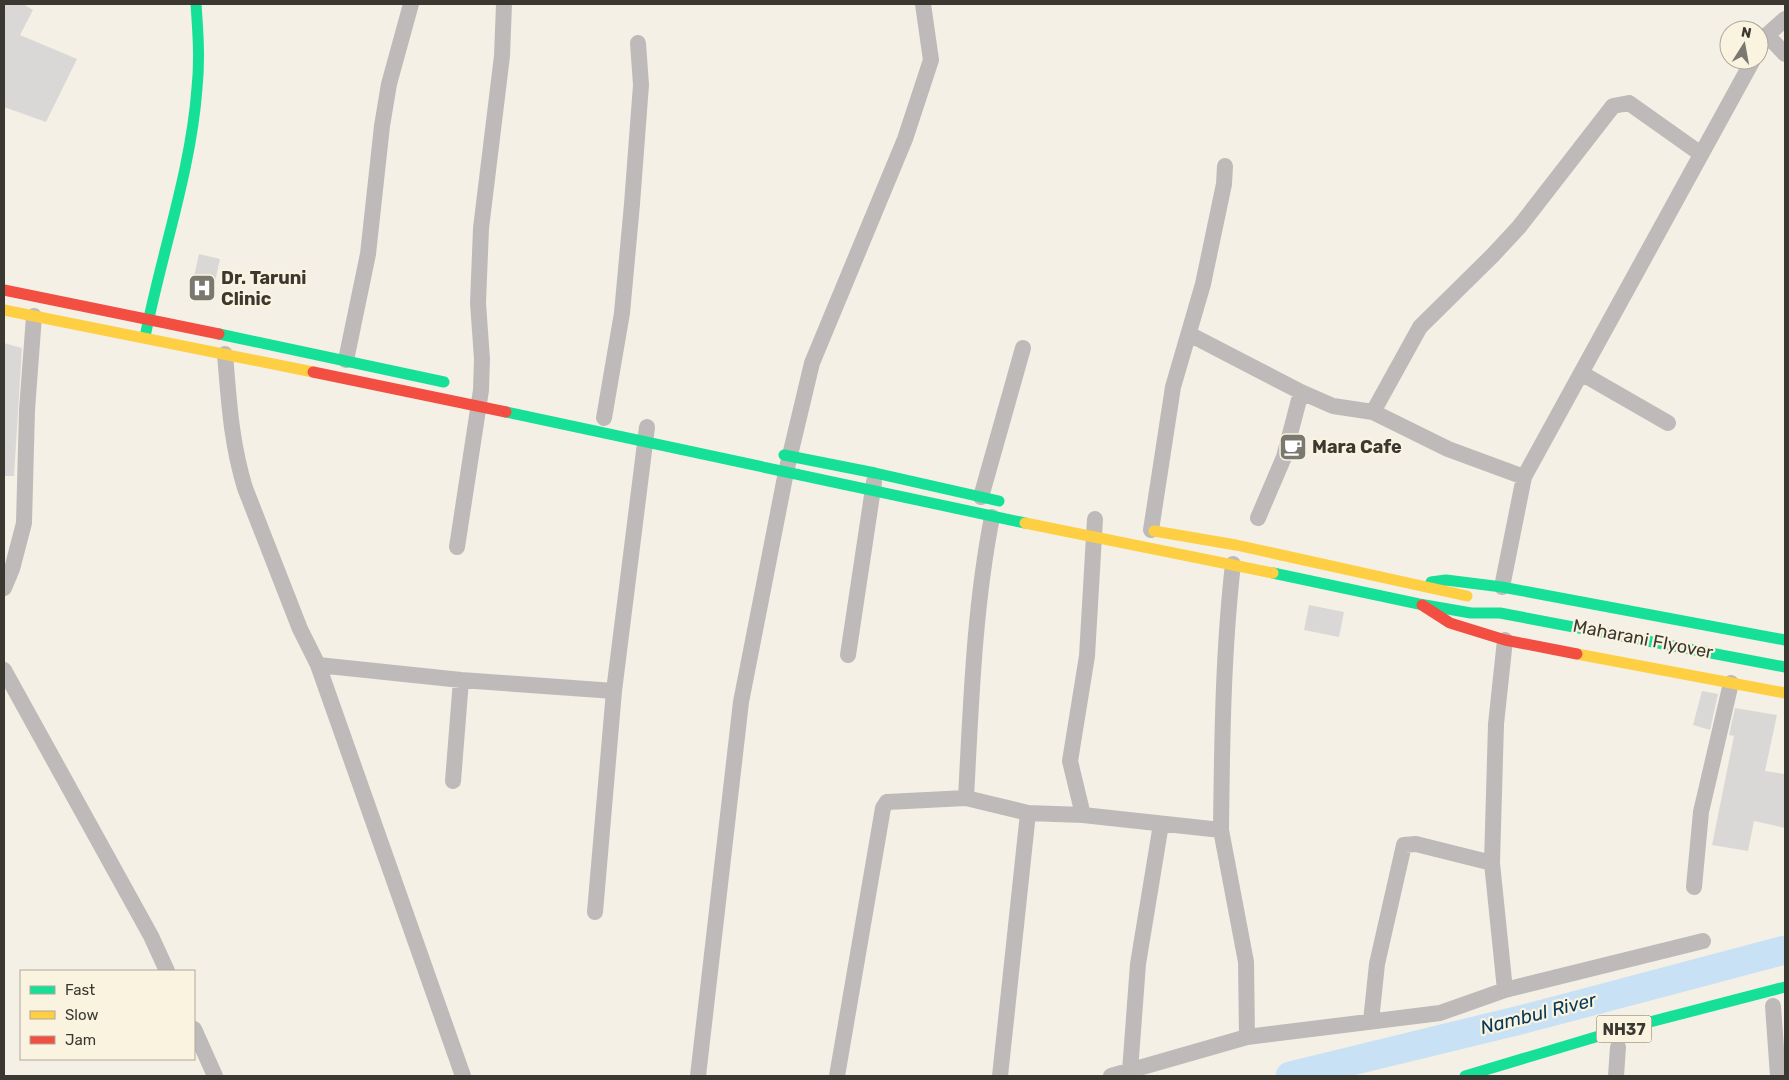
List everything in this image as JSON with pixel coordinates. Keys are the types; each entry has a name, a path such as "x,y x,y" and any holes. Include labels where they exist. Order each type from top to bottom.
{"main road":[{"path":"145,338 193,128 199,71 200,32 196,4"},
{"path":"4,290 346,360 452,384"},
{"name":"Maharani Flyover","path":"4,310 225,354 480,394 645,443 992,517 1234,564 1419,604 1471,613 1500,613 1785,666"},
{"path":"771,452 1014,504"},
{"name":"Maharani Flyover","path":"1146,529 1236,545 1449,592 1472,598 1500,613"},
{"path":"1417,585 1446,580 1502,587 1785,640"},
{"path":"1419,604 1450,624 1505,640 1785,693"},
{"name":"NH37","path":"1467,1076 1619,1030 1785,987"}],"street":[{"path":"346,360 368,254 382,126 389,84 411,4"},
{"path":"457,547 480,394 482,359 478,303 481,228 502,56 504,4"},
{"path":"698,1076 741,702 786,472 812,363 905,139 931,60 924,4"},
{"path":"1769,36 1785,19"},
{"path":"604,418 622,313 632,204 641,85 638,43"},
{"path":"1769,45 1785,54"},
{"path":"1502,587 1524,477 1747,70"},
{"path":"1373,412 1420,327 1519,227 1613,106 1628,103 1701,154"},
{"path":"1146,529 1173,387 1204,284 1224,184 1225,166"},
{"path":"4,588 12,569 24,523 27,410 34,316"},
{"path":"1189,334 1301,392 1333,406 1373,412 1448,449 1524,477"},
{"path":"981,497 1023,348"},
{"path":"225,354 230,424 238,464 251,503 300,629 318,665 463,1076"},
{"path":"1581,373 1668,423"},
{"path":"1258,518 1284,457 1301,392"},
{"path":"595,912 614,691 648,427"},
{"path":"848,655 875,473"},
{"path":"966,798 973,664 987,542 992,517"},
{"path":"1083,815 1070,760 1087,656 1095,519"},
{"path":"1234,564 1229,599 1223,713 1221,830 1246,962 1248,1037"},
{"path":"1505,640 1496,724 1492,863 1505,990"},
{"path":"318,665 461,680 614,691"},
{"path":"4,670 151,936 167,970"},
{"path":"453,781 461,680"},
{"path":"1694,887 1701,812 1730,683"},
{"path":"837,1076 883,808 887,802 966,798 1028,813 1083,815 1221,830"},
{"path":"1000,1076 1028,813"},
{"path":"1130,1071 1138,964 1161,824"},
{"path":"1371,1022 1377,964 1404,845 1416,844 1492,863"},
{"path":"1111,1076 1248,1037 1440,1013 1505,990 1704,941"},
{"path":"1774,1006 1778,1076"},
{"path":"195,1031 216,1076"},
{"path":"1616,1076 1618,1047"}],"building":[{"path":"4,4 23,4 33,10 20,35 77,59 46,122 4,107"},
{"path":"199,254 220,259 211,300 190,295"},
{"path":"4,343 22,348 14,476 4,476"},
{"path":"1309,605 1344,612 1339,637 1304,630"},
{"path":"1702,691 1718,694 1710,730 1693,725"},
{"path":"1735,708 1777,715 1765,771 1785,774 1785,828 1754,821 1748,851 1712,845 1734,736 1729,735"}],"waterway":[{"name":"Nambul River","path":"1290,1076 1528,1018 1785,950"}],"traffic: fast":[{"path":"145,337 182,182 194,119 198,67 196,4"},
{"path":"219,334 444,382"},
{"path":"506,412 1025,523"},
{"path":"784,455 999,501"},
{"path":"1273,573 1419,604 1471,613 1500,613 1785,667"},
{"path":"1431,582 1446,580 1502,587 1785,640"},
{"path":"1465,1076 1619,1030 1785,987"}],"traffic: slow":[{"path":"4,310 313,372"},
{"path":"1025,523 1273,573"},
{"path":"1154,531 1236,545 1467,596"},
{"path":"1577,654 1785,693"}],"traffic: jam":[{"path":"4,290 219,334"},
{"path":"313,372 506,412"},
{"path":"1422,605 1450,623 1505,640 1577,654"}],"place":[{"name":"Dr. Taruni Clinic","path":"202,288"},
{"name":"Mara Cafe","path":"1293,447"}]}
